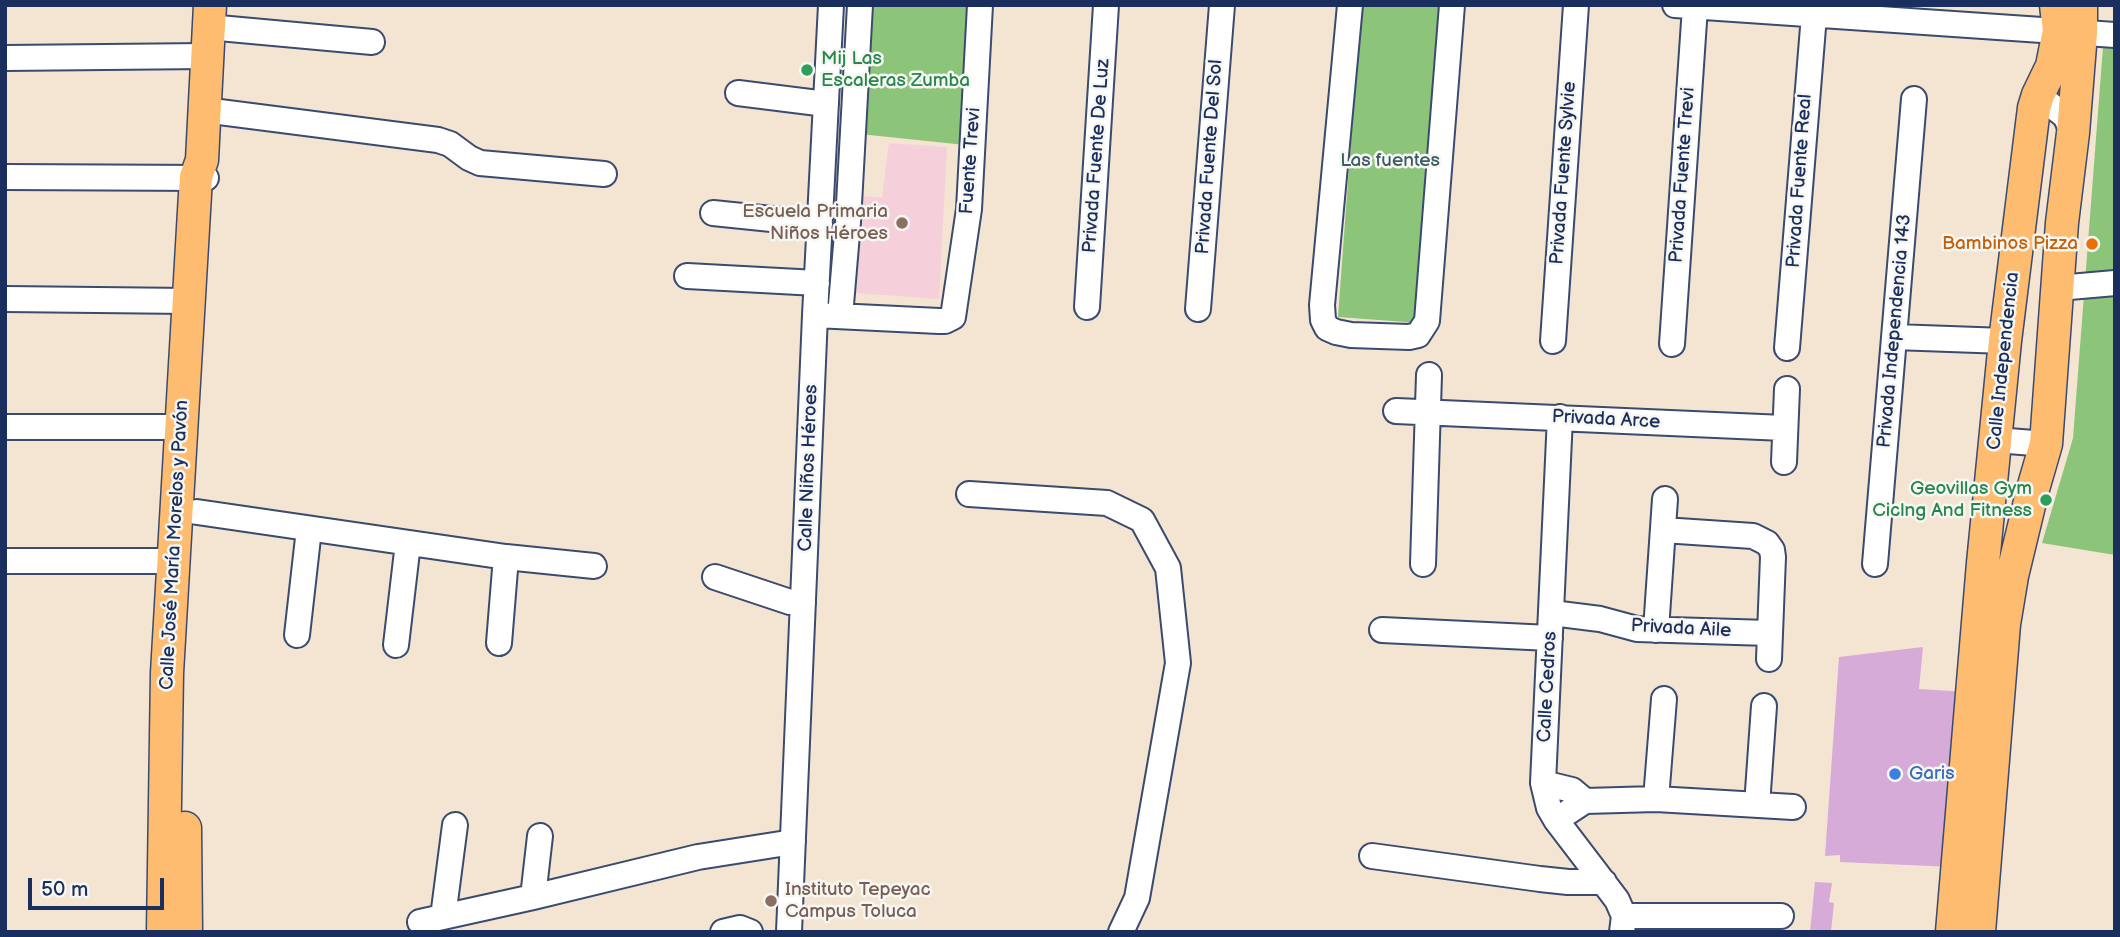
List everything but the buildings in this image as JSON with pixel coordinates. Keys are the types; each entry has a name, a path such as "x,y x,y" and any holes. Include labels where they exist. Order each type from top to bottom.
{"main road":[{"name":"Calle Independencia","path":"1952,932 2005,341 2034,108 2052,66 2060,18"},
{"path":"1979,932 2004,624 2012,576 2046,444 2062,223 2073,133 2060,18"},
{"name":"Calle José María Morelos y Pavón","path":"163,932 166,700 181,426 201,172 208,30"},
{"name":"Calle José María Morelos y Pavón","path":"186,932 187,712 208,236 201,172"}],"street":[{"name":"Calle Niños Héroes","path":"789,932 831,5"},
{"path":"815,316 840,316 860,5"},
{"name":"Fuente Trevi","path":"840,316 939,321 953,317 969,209 980,5"},
{"name":"Privada Fuente De Luz","path":"1087,307 1107,5"},
{"name":"Privada Fuente Del Sol","path":"1198,309 1222,5"},
{"path":"1349,5 1322,304 1323,320 1327,328 1351,335 1409,337 1418,335 1427,321 1452,5"},
{"name":"Privada Fuente Sylvie","path":"1553,341 1576,5"},
{"path":"1685,6 1779,9 1814,15 2060,18 2115,35"},
{"name":"Privada Fuente Trevi","path":"1672,344 1685,6"},
{"name":"Privada Fuente Real","path":"1787,348 1814,15"},
{"path":"5,58 208,30 372,42"},
{"path":"738,93 826,103"},
{"path":"2038,95 2065,116 2073,133"},
{"name":"Privada Independencia 143","path":"1875,564 1914,99"},
{"path":"204,110 438,140 450,144 480,163 604,174"},
{"path":"5,177 201,172"},
{"path":"713,213 820,224"},
{"path":"687,276 817,284"},
{"path":"2058,288 2115,283"},
{"path":"5,299 189,301"},
{"path":"1894,337 2005,341"},
{"path":"1423,564 1429,375"},
{"path":"1784,463 1787,389"},
{"name":"Privada Arce","path":"1396,411 1784,428"},
{"name":"Calle Cedros","path":"1560,418 1543,783 1549,808 1556,820 1618,900 1623,924"},
{"path":"5,428 181,426"},
{"path":"1996,440 2046,444"},
{"path":"969,494 1107,503 1142,520 1168,568 1178,663 1137,898 1121,932"},
{"path":"1656,630 1665,499"},
{"path":"197,512 506,557 594,566"},
{"path":"297,635 309,529"},
{"path":"1663,530 1753,536 1767,543 1773,557 1769,659"},
{"path":"396,645 408,543"},
{"path":"499,643 506,557"},
{"path":"5,561 175,561"},
{"path":"715,578 790,602 803,603"},
{"name":"Privada Aile","path":"1552,613 1637,629 1769,633"},
{"path":"1382,630 1550,638"},
{"path":"1656,799 1664,699"},
{"path":"1757,805 1764,706"},
{"path":"1543,783 1572,790 1585,801"},
{"path":"1556,820 1585,801 1656,799 1793,807"},
{"path":"455,825 432,920 698,857 793,842"},
{"path":"533,897 540,836"},
{"path":"1540,879 1574,844"},
{"path":"1372,856 1540,879 1604,882"},
{"path":"1623,924 1728,924 1781,916"},
{"path":"723,932 740,928 750,932"}],"shaded area":[{"name":"Escuela Primaria Niños Héroes","path":"889,143 947,147 939,299 856,293 862,196 882,198"}],"green space":[{"path":"866,5 973,5 965,145 860,134"},
{"name":"Las fuentes","path":"1361,5 1442,5 1419,323 1338,317"},
{"path":"2103,47 2115,48 2115,555 2042,543 2073,438"}],"place":[{"name":"Mij Las Escaleras Zumba","path":"807,70"},
{"name":"Escuela Primaria Niños Héroes","path":"902,223"},
{"name":"Bambinos Pizza","path":"2092,244"},
{"name":"Geovillas Gym Ciclng And Fitness","path":"2046,500"},
{"name":"Garis","path":"1895,774"},
{"name":"Instituto Tepeyac Campus Toluca","path":"771,901"}]}
